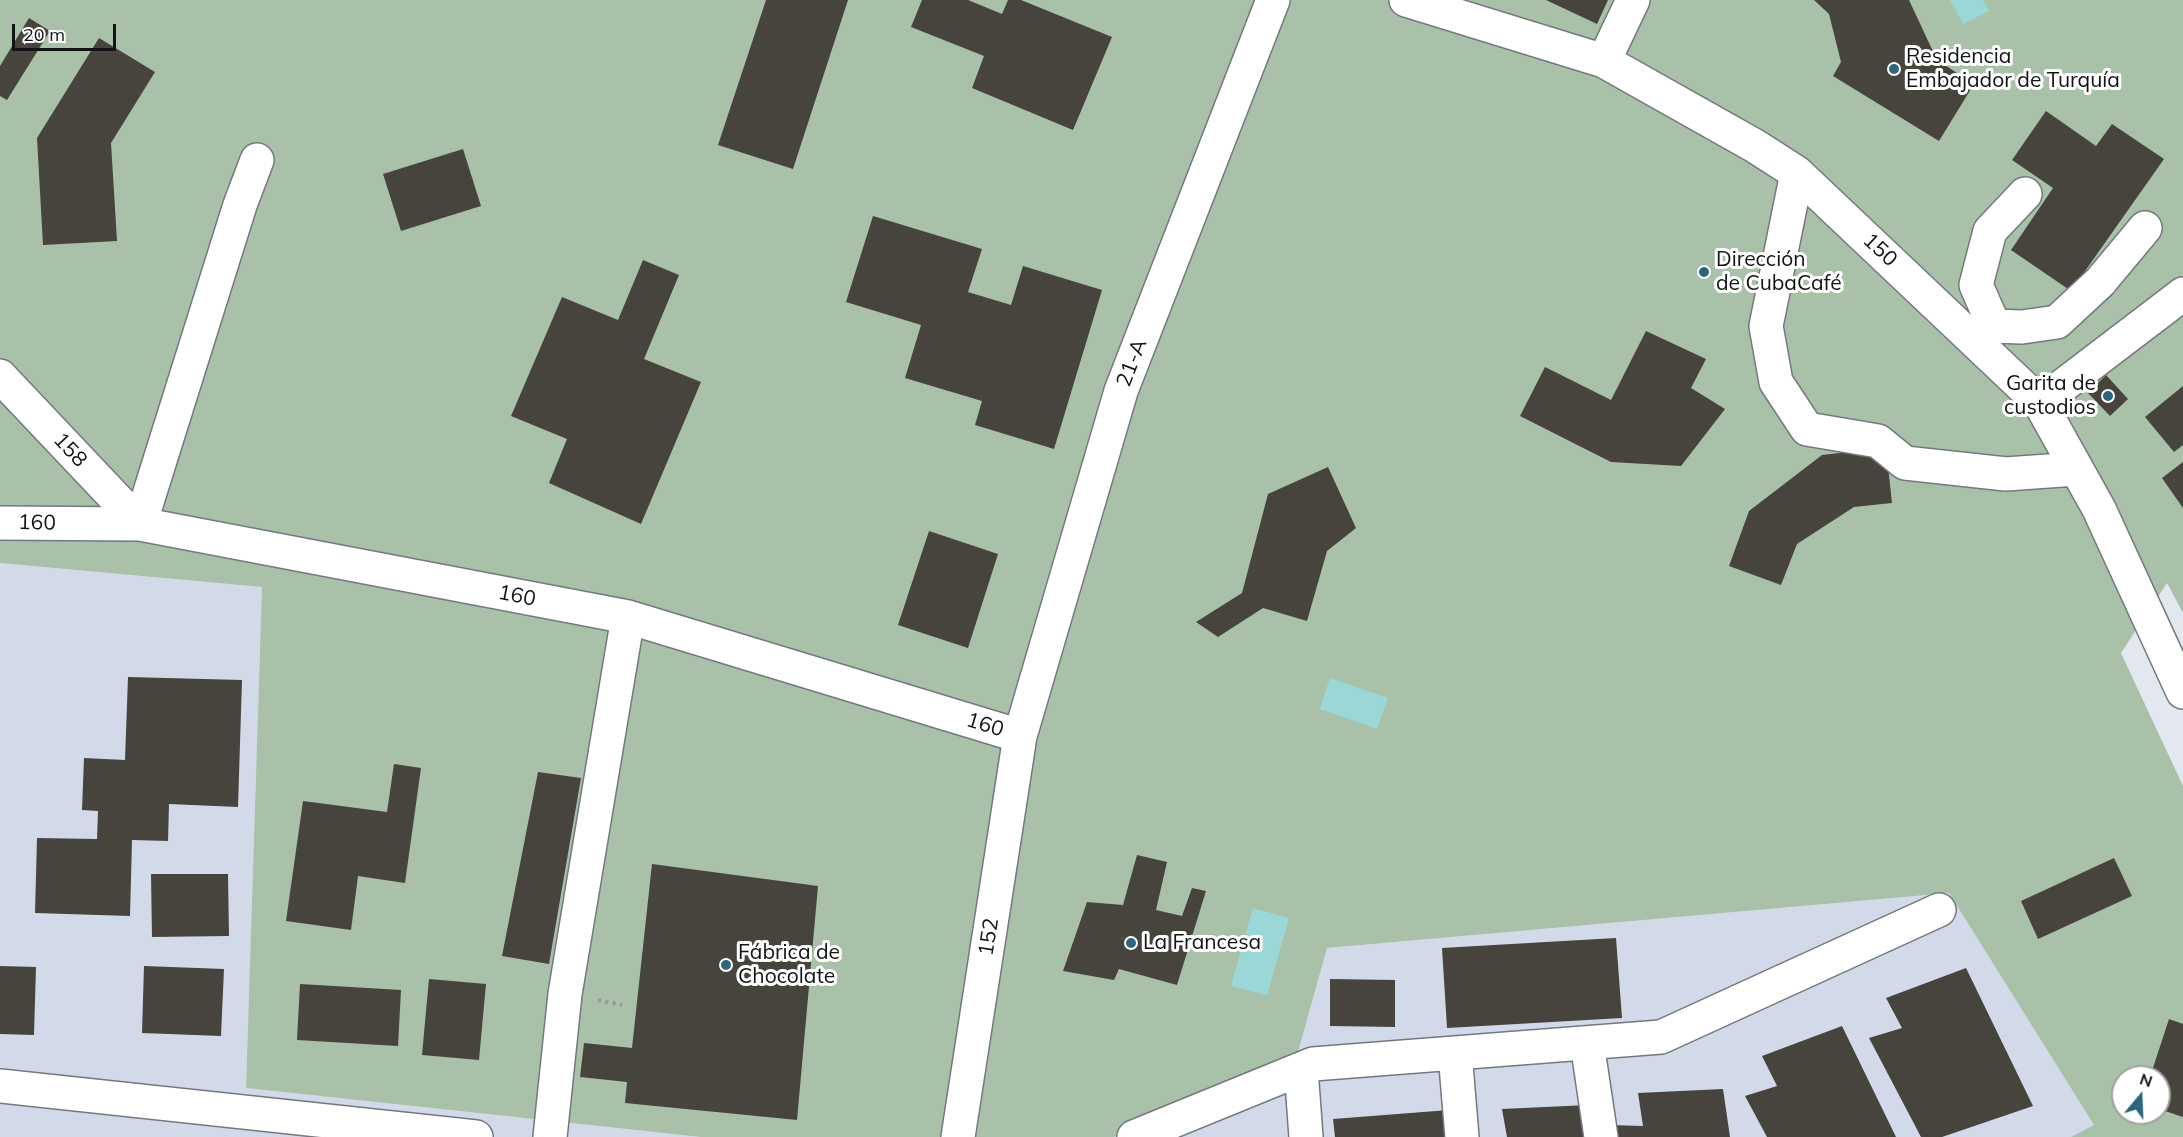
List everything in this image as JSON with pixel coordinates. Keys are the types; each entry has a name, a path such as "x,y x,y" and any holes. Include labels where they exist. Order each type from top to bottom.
{"street":[{"name":"21-A","path":"1020,736 1121,391 1273,0"},
{"name":"150","path":"1406,0 1604,61 1755,146 1797,173 1986,335 2040,403 2098,508 2183,692"},
{"path":"1604,61 1633,0"},
{"path":"140,524 240,205 257,160"},
{"path":"1797,173 1766,326 1776,382 1808,429 1878,441 1905,463 2006,474 2076,469"},
{"path":"2025,195 1990,231 1976,285 1986,335 2057,322 2100,282 2145,228"},
{"path":"2040,403 2183,294"},
{"name":"158","path":"0,376 140,524"},
{"name":"160","path":"0,523 140,524 628,617 1020,736"},
{"path":"550,1137 565,994 628,617"},
{"name":"152","path":"958,1137 1020,736"},
{"path":"1134,1137 1173,1130 1313,1064 1661,1037 1939,910"},
{"path":"1587,1043 1601,1137"},
{"path":"1455,1053 1462,1137"},
{"path":"1301,1069 1305,1137"},
{"path":"0,1086 476,1137"}],"shaded area":[{"path":"0,563 262,587 246,1088 701,1137 0,1137"},
{"path":"1949,893 2095,1126 2071,1137 1114,1137 1298,1052 1327,948"}],"green space":[{"path":"0,0 2183,0 2183,613 2167,583 2121,653 2183,786 2183,1137 2071,1137 2094,1125 1949,893 1327,948 1298,1052 1114,1137 701,1137 246,1088 262,587 0,563"}],"water":[{"path":"1950,0 1983,0 1989,11 1963,24"},
{"path":"1330,678 1388,698 1377,729 1320,709"},
{"path":"1253,908 1289,918 1267,995 1231,986"}],"building":[{"path":"766,0 848,0 793,169 718,145"},
{"path":"922,0 968,0 1002,14 1008,0 1021,0 1112,37 1073,130 972,88 984,56 911,27"},
{"path":"1546,0 1608,0 1597,24"},
{"name":"Residencia Embajador de Turquía","path":"1814,0 1909,0 1937,60 1974,84 1939,141 1833,76 1841,62 1829,14"},
{"path":"29,18 50,31 7,100 0,96 0,66"},
{"path":"99,38 155,72 111,143 117,241 43,245 37,138"},
{"path":"2046,111 2096,146 2112,124 2164,159 2071,291 2011,250 2053,188 2012,160"},
{"path":"463,149 481,206 401,231 383,174"},
{"path":"873,216 982,249 968,292 1011,305 1023,266 1102,290 1054,449 975,425 982,401 905,378 921,325 846,302"},
{"path":"643,260 679,275 644,359 701,382 641,524 549,483 567,439 511,416 562,297 618,320"},
{"path":"1646,331 1706,359 1691,388 1725,409 1681,466 1611,462 1520,416 1545,367 1611,400"},
{"name":"Garita de custodios","path":"2106,375 2128,399 2110,416 2088,393"},
{"path":"2183,386 2183,445 2174,452 2145,417"},
{"path":"1886,448 1892,503 1854,507 1797,544 1781,585 1729,566 1749,511 1822,455"},
{"path":"2183,462 2183,508 2162,478"},
{"path":"1328,467 1356,528 1327,551 1307,621 1263,608 1218,637 1196,622 1242,593 1268,494"},
{"path":"929,531 998,554 968,648 898,625"},
{"path":"128,677 242,680 238,807 169,804 168,841 132,840 130,916 35,913 37,838 97,839 98,811 82,810 84,758 125,760"},
{"path":"394,764 421,768 405,883 358,876 351,930 286,921 303,801 387,812"},
{"path":"538,772 581,778 549,964 502,956"},
{"name":"La Francesa","path":"1137,855 1167,862 1156,910 1182,916 1192,888 1206,891 1177,985 1119,969 1114,980 1063,971 1087,902 1123,905"},
{"path":"2114,858 2132,896 2038,939 2021,901"},
{"name":"Fábrica de Chocolate","path":"652,864 818,886 797,1120 625,1103 627,1082 580,1077 584,1043 632,1048"},
{"path":"151,874 228,874 229,936 152,937"},
{"path":"1616,938 1622,1018 1447,1028 1442,948"},
{"path":"0,966 36,967 34,1035 0,1034"},
{"path":"144,966 224,969 221,1036 142,1033"},
{"path":"1966,968 2033,1106 1942,1137 1921,1137 1869,1038 1902,1028 1886,998"},
{"path":"429,979 486,984 479,1060 422,1055"},
{"path":"1330,979 1395,980 1395,1027 1330,1026"},
{"path":"300,984 401,990 398,1046 297,1040"},
{"path":"2169,1019 2183,1024 2183,1117 2171,1113 2171,1065 2154,1065"},
{"path":"1842,1026 1896,1137 1767,1137 1745,1096 1777,1086 1762,1056"},
{"path":"1723,1089 1730,1137 1611,1137 1609,1125 1643,1126 1638,1093"},
{"path":"1588,1105 1592,1137 1507,1137 1502,1109"},
{"path":"1449,1110 1452,1137 1335,1137 1333,1119"}],"place":[{"name":"Residencia Embajador de Turquía","path":"1894,69"},
{"name":"Dirección de CubaCafé","path":"1704,272"},
{"name":"Garita de custodios","path":"2108,396"},
{"name":"La Francesa","path":"1131,943"},
{"name":"Fábrica de Chocolate","path":"726,965"}]}
